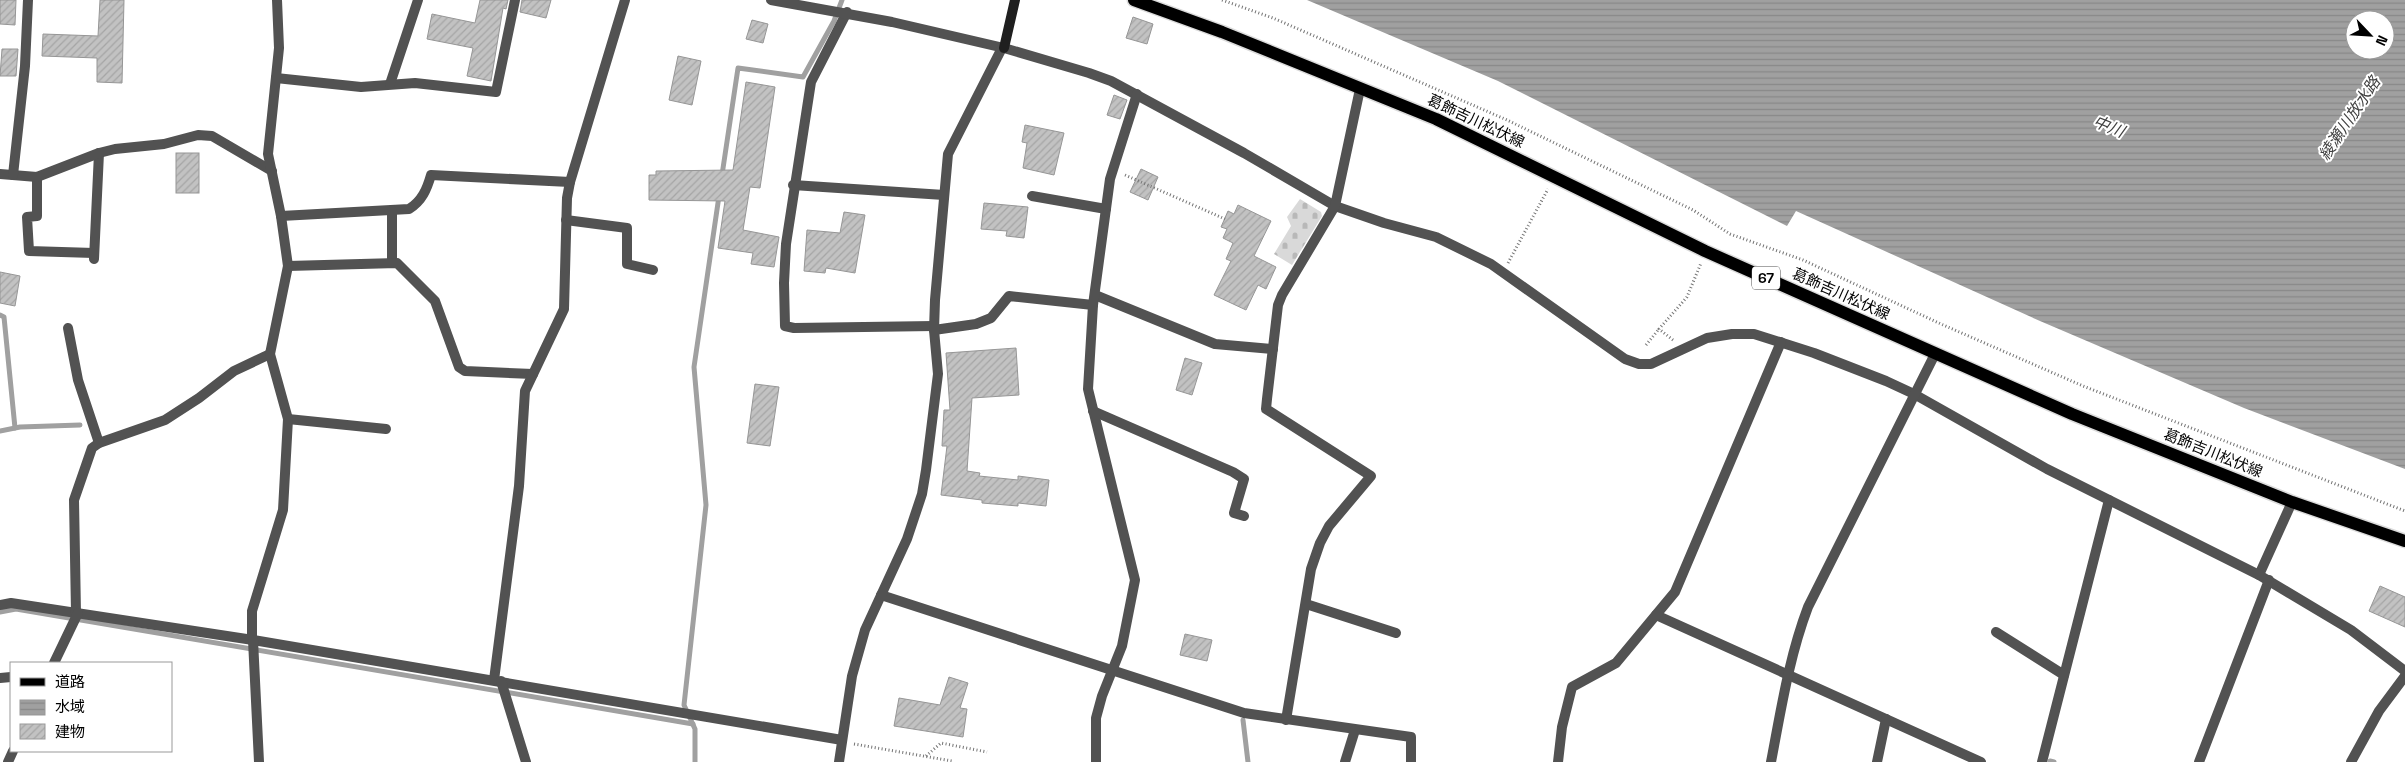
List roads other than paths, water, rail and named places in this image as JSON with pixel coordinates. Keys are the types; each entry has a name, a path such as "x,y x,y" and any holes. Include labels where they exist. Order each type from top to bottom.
{"main road":[{"name":"葛飾吉川松伏線","path":"1134,0 1222,32 1436,119 1705,251 2072,414 2292,502 2405,541"}],"street":[{"path":"12,175 25,66 28,0"},
{"path":"259,762 252,612 283,510 288,419 270,354 288,266 281,216 268,154 279,48 277,0"},
{"path":"390,84 418,0"},
{"path":"276,78 361,87 415,83 496,92 515,0"},
{"path":"526,762 497,681 519,486 525,392 564,309 566,220 570,182 625,0"},
{"path":"771,0 847,12 1003,48 1089,73 1137,94 1335,206 1384,223 1436,237 1492,264 1625,359 1639,364 1651,364 1664,360 1682,349 1707,338 1732,334 1754,334 1814,353 1914,394 2047,470 2259,574 2351,630 2405,671"},
{"path":"840,762 852,676 865,630 907,539 926,470 938,374 934,328 948,154 1003,48 1015,0"},
{"path":"847,12 811,82 793,185 786,244 784,283 785,326 794,328 934,328 976,324 991,318 1009,296 1094,300 1214,344 1272,350"},
{"path":"1286,720 1311,569 1328,526 1371,476 1266,409 1272,350 1278,305 1282,295 1335,206 1360,89"},
{"path":"1096,762 1096,718 1122,646 1135,580 1088,389 1094,300 1106,209 1113,169 1137,94"},
{"path":"0,174 37,177 99,153 115,149 164,144 198,135 212,136 272,171"},
{"path":"37,177 37,216 27,217 29,251 94,257 99,153"},
{"path":"281,216 409,209 417,204 428,187 431,175 570,182"},
{"path":"793,185 944,195"},
{"path":"1032,196 1106,209"},
{"path":"392,210 392,263"},
{"path":"566,220 627,228 627,264 653,270"},
{"path":"288,266 397,263 435,301 459,366 465,371 533,374"},
{"path":"68,328 78,380 99,444"},
{"path":"1558,762 1562,727 1572,687 1616,663 1675,592 1781,342"},
{"path":"54,662 77,613 74,500 92,448 165,420 200,398 234,371 270,354"},
{"path":"1771,762 1788,676 1808,607 1935,354"},
{"path":"1093,411 1233,472 1244,479 1234,513 1244,516"},
{"path":"288,419 386,429"},
{"path":"2042,762 2109,500"},
{"path":"2259,574 2292,502"},
{"path":"2199,762 2269,580"},
{"path":"881,595 1244,713 1355,730 1411,736 1411,762"},
{"path":"0,605 10,603 253,640 842,741"},
{"path":"1306,604 1396,633"},
{"path":"1656,615 1981,762"},
{"path":"1996,632 2064,675"},
{"path":"2351,762 2380,711 2405,676"},
{"path":"1877,762 1886,719"},
{"path":"1345,762 1355,730"}],"water":[{"path":"1307,0 2405,0 2405,469 2244,408 2040,321 1796,211 1787,226 1498,81"}],"waterway":[{"path":"722,175 738,68 803,77 834,21 842,0"},
{"path":"695,762 695,729 684,705 706,505 694,367 719,196"},
{"path":"0,315 4,317 15,428"},
{"path":"0,431 20,427 80,425"},
{"path":"0,612 16,609 693,724"},
{"path":"1243,720 1248,762"},
{"path":"2050,761 2054,762"}],"water label":[{"name":"綾瀬川放水路","path":"2349,118"},
{"name":"中川","path":"2109,126"}]}
